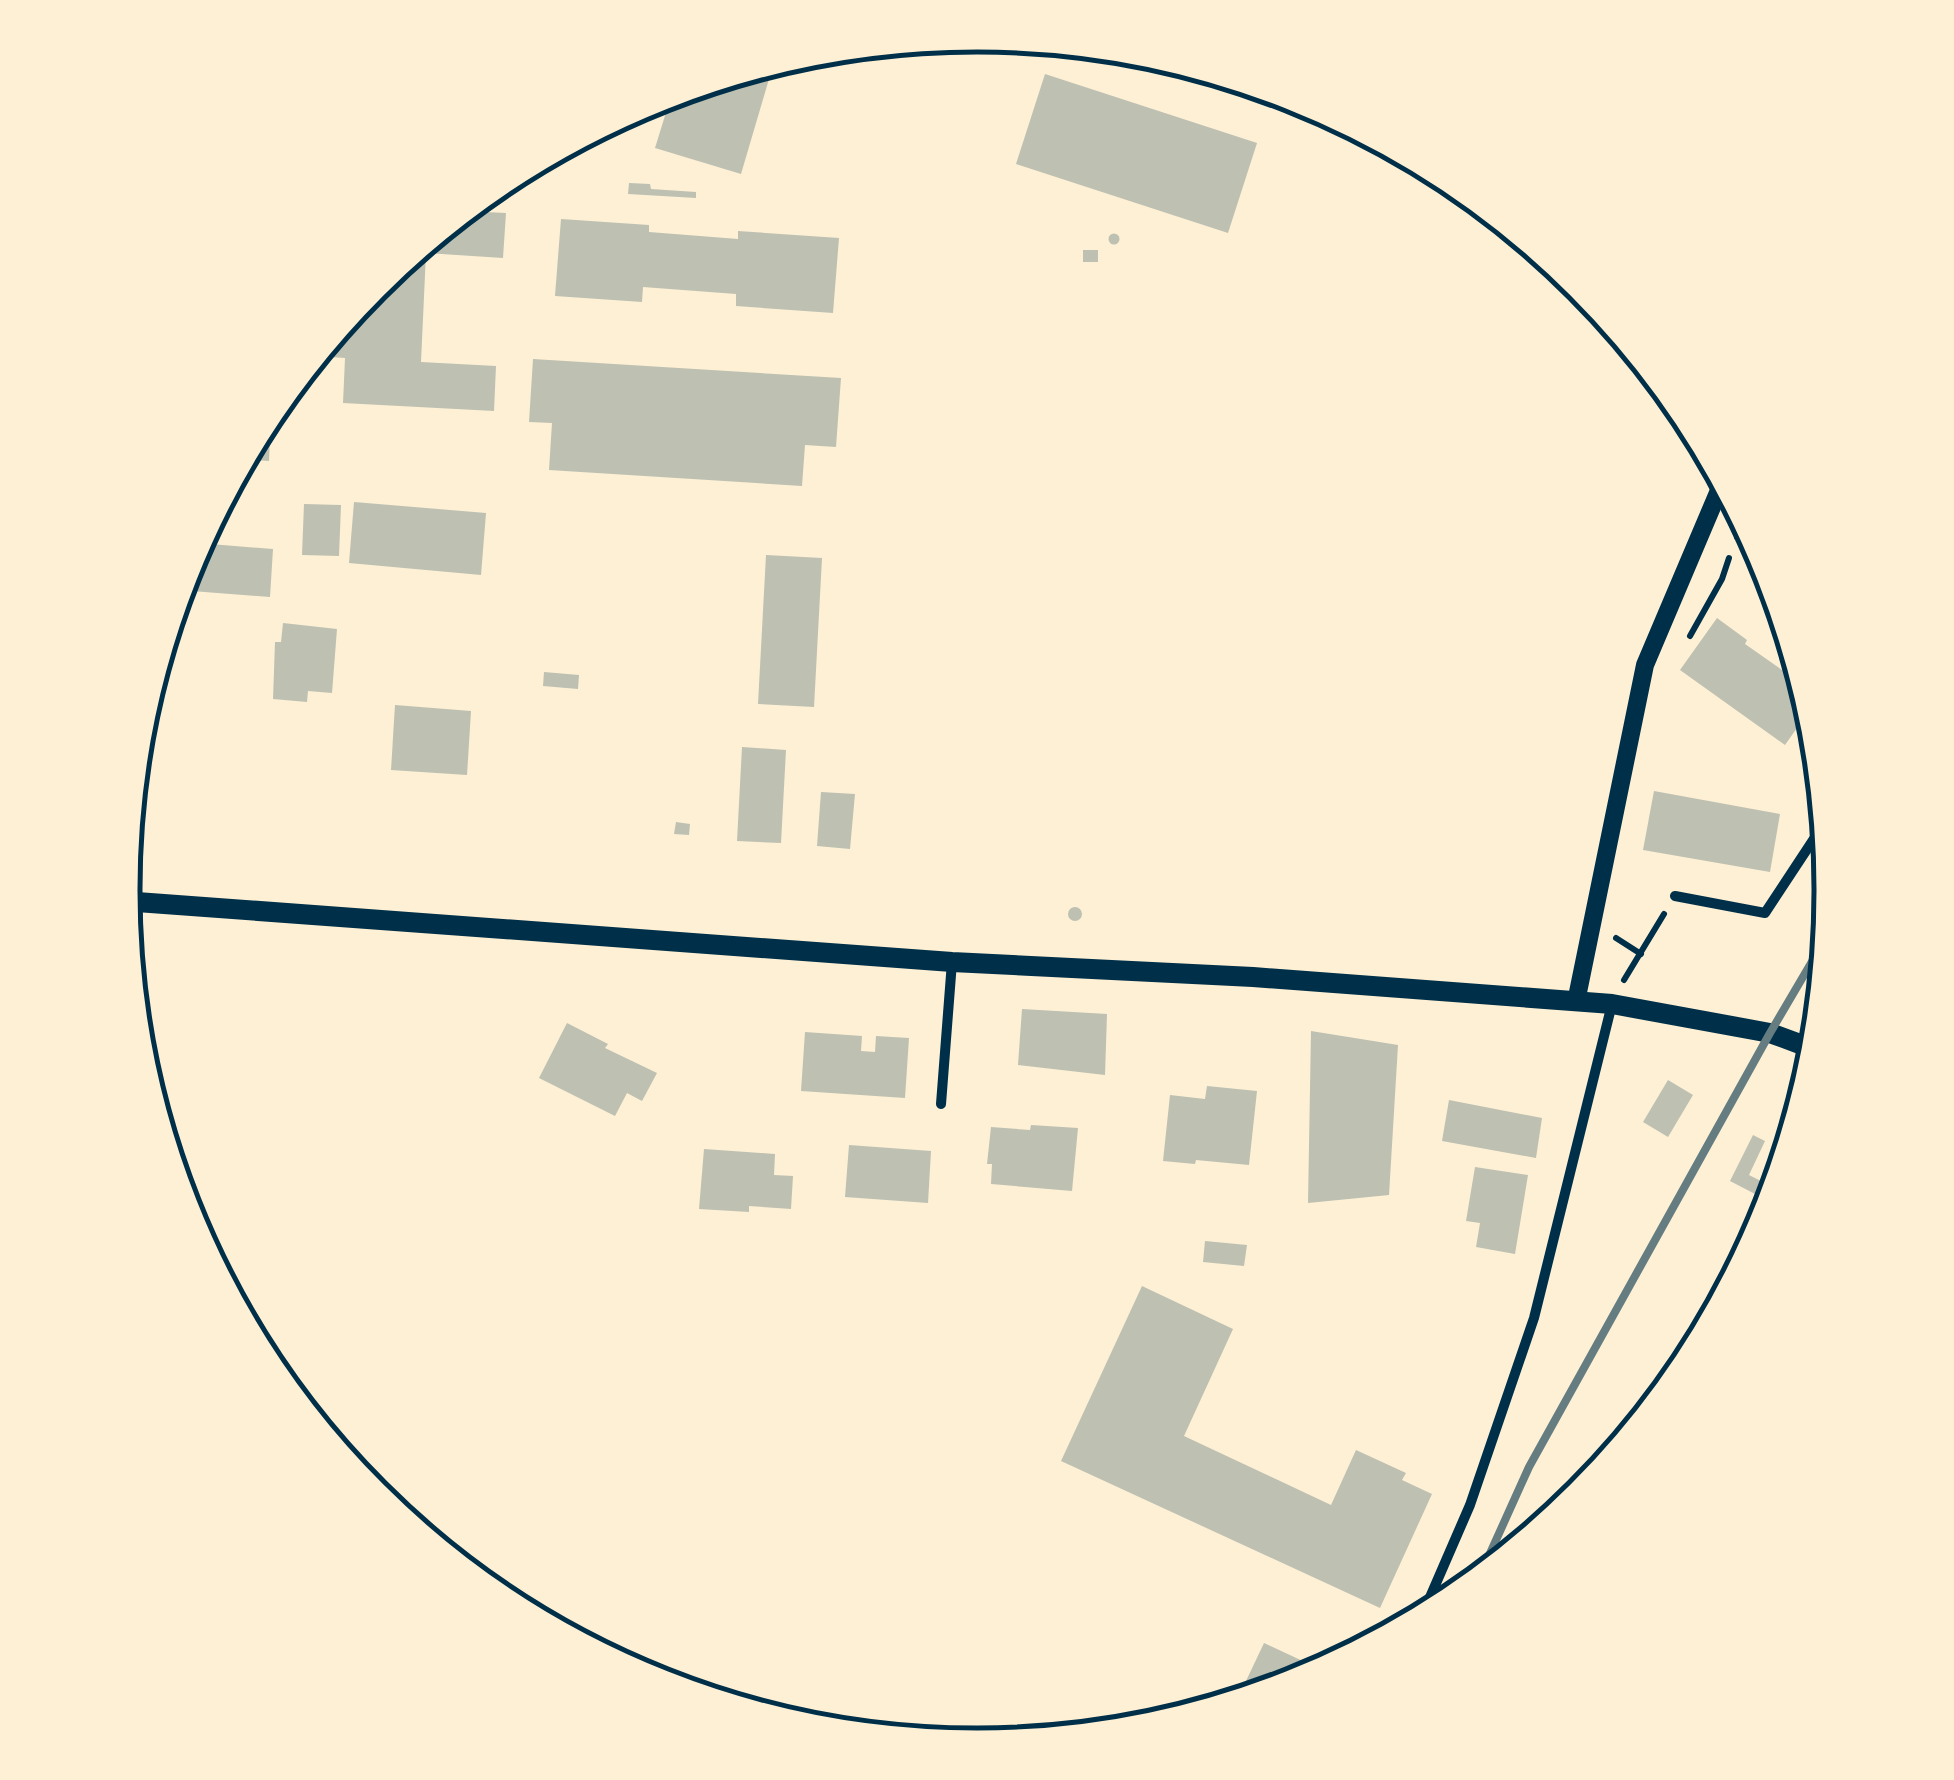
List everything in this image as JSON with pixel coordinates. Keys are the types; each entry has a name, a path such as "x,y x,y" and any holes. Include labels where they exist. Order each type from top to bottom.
{"main road":[{"path":"139,902 952,962 1578,993 1612,1004 1770,1033 1800,1044"}],"street":[{"path":"1578,993 1646,666 1716,498"},
{"path":"1675,896 1765,913 1813,840"},
{"path":"941,1104 952,962"},
{"path":"1432,1592 1470,1505 1534,1318 1612,1004"}],"path":[{"path":"1686,642 1722,579 1737,539"},
{"path":"1578,993 1624,980 1675,896"},
{"path":"1620,920 1616,939 1641,954"}],"building":[{"path":"1045,74 1257,143 1228,233 1016,164"},
{"path":"769,79 741,174 655,148 666,113"},
{"path":"629,183 650,184 651,189 696,192 696,198 628,194"},
{"path":"487,212 506,213 503,258 433,253"},
{"path":"561,219 649,225 649,232 738,239 738,231 839,238 833,313 736,306 736,294 643,287 642,302 555,296"},
{"path":"1114,233 1120,239 1114,245 1108,239"},
{"path":"1083,250 1098,250 1098,262 1083,262"},
{"path":"426,259 421,362 496,366 494,411 343,403 345,358 332,357"},
{"path":"533,359 841,378 836,447 805,445 802,486 549,470 552,423 529,422"},
{"path":"270,443 269,461 259,460"},
{"path":"354,502 486,513 481,575 349,563"},
{"path":"304,504 341,505 339,556 302,555"},
{"path":"215,544 273,549 270,597 195,591"},
{"path":"766,555 822,558 814,707 758,704"},
{"path":"1717,618 1786,673 1798,727 1785,745 1680,670"},
{"path":"283,623 337,629 332,693 308,691 307,702 273,699 275,642 281,642"},
{"path":"544,672 579,675 578,689 543,686"},
{"path":"395,705 471,711 467,775 391,770"},
{"path":"742,747 786,750 781,843 737,841"},
{"path":"1654,791 1780,814 1770,872 1643,850"},
{"path":"821,792 855,794 850,849 817,846"},
{"path":"676,822 690,824 689,835 674,834"},
{"path":"1075,907 1082,914 1075,921 1068,914"},
{"path":"1022,1009 1107,1014 1105,1075 1018,1065"},
{"path":"567,1023 608,1044 605,1048 657,1073 642,1101 627,1093 615,1116 539,1078"},
{"path":"1311,1031 1398,1045 1389,1195 1308,1203"},
{"path":"805,1032 862,1036 861,1051 875,1052 876,1036 909,1038 905,1098 801,1091"},
{"path":"1668,1080 1693,1095 1668,1137 1643,1122"},
{"path":"1207,1086 1257,1091 1249,1165 1163,1161 1170,1095 1205,1099"},
{"path":"1449,1100 1542,1118 1536,1158 1442,1141"},
{"path":"1031,1125 1078,1128 1072,1191 991,1184 992,1164 987,1164 991,1127 1030,1130"},
{"path":"1753,1135 1765,1141 1749,1175 1761,1181 1755,1194 1730,1181"},
{"path":"849,1145 931,1151 928,1203 845,1197"},
{"path":"704,1149 775,1154 774,1175 793,1176 791,1209 699,1209"},
{"path":"1475,1167 1528,1175 1515,1254 1476,1247 1480,1223 1466,1221"},
{"path":"1205,1241 1247,1245 1244,1266 1203,1262"},
{"path":"1142,1286 1233,1329 1184,1436 1331,1505 1356,1450 1406,1473 1402,1480 1432,1494 1380,1608 1061,1461"},
{"path":"1264,1643 1303,1661 1297,1664 1245,1683"}],"railway":[{"path":"1491,1551 1529,1467 1811,963"}]}
